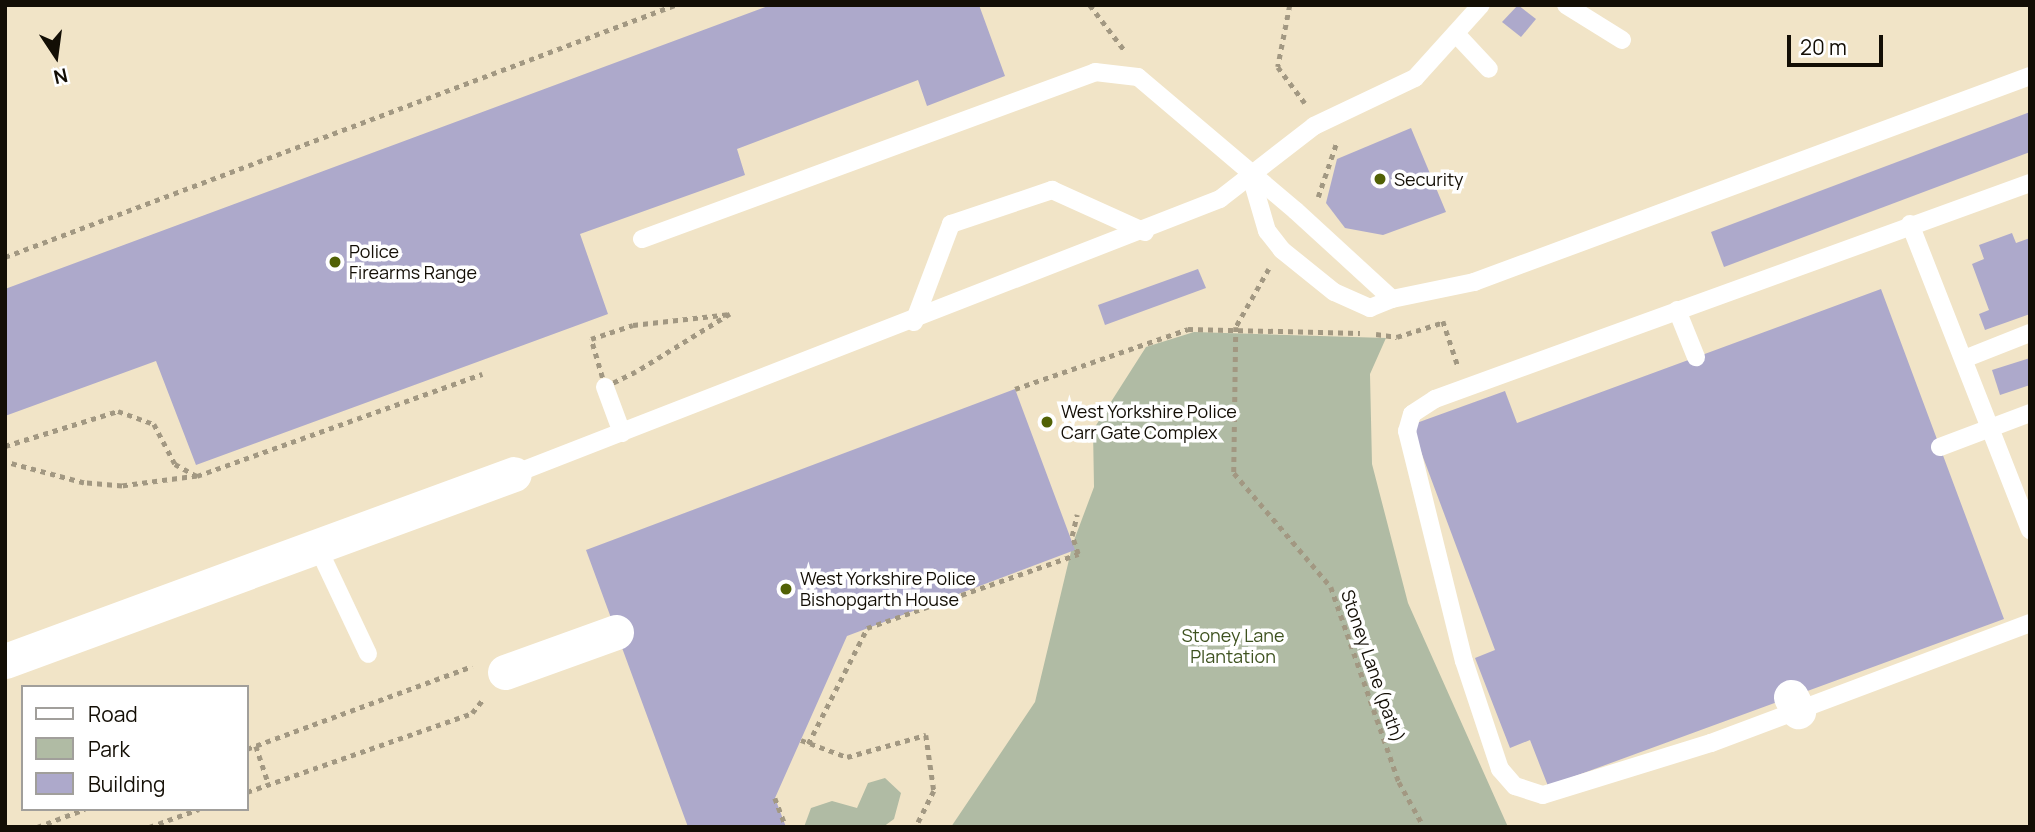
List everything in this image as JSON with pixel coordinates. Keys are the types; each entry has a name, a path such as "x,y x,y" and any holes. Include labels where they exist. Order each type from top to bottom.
{"street":[{"path":"5,661 514,474"},
{"path":"505,672 616,632"}],"lane":[{"path":"514,474 914,322 1220,200 1250,173 1314,126 1415,78 1458,36 1481,5"},
{"path":"1566,5 1622,40"},
{"path":"1458,36 1489,69"},
{"path":"642,239 1096,72 1138,77 1392,299"},
{"path":"1250,173 1267,231 1282,250 1334,292 1370,308 1392,299 1434,294 2030,76"},
{"path":"2030,183 1910,224 1465,388 1419,407 1407,431 1464,661 1500,769 1515,786 1543,795 1576,788 1795,704 2030,622"},
{"path":"914,322 951,224 1052,190 1145,232"},
{"path":"1910,224 2030,530"},
{"path":"1677,310 1696,357"},
{"path":"1964,359 2030,333"},
{"path":"605,387 622,433"},
{"path":"1940,447 2029,414"},
{"path":"318,548 368,654"}],"path":[{"path":"5,257 675,5"},
{"path":"1090,5 1117,36 1138,77"},
{"path":"1290,5 1278,67 1314,126"},
{"path":"1318,204 1322,169 1335,144"},
{"name":"Stoney Lane (path)","path":"1274,259 1236,327 1234,473 1331,587 1399,782 1424,827"},
{"path":"1434,294 1465,388"},
{"path":"730,314 605,387 591,339 633,325 730,314"},
{"path":"1015,389 1188,329 1236,327 1397,337 1444,322"},
{"path":"5,462 84,483 122,485 197,476 482,374"},
{"path":"5,446 118,411 154,424 175,464 197,476"},
{"path":"808,744 867,628 1078,554 1072,536 1077,515"},
{"path":"248,749 481,663 505,672 472,713 248,792"},
{"path":"801,740 847,757 926,735 934,791 916,827"},
{"path":"256,746 269,785"},
{"path":"775,798 786,827"},
{"path":"37,827 80,811"},
{"path":"149,827 193,811"}],"green space":[{"name":"Stoney Lane Plantation","path":"1194,332 1386,338 1370,374 1372,464 1408,603 1508,827 951,827 1035,702 1073,543 1094,487 1093,430 1146,347"},
{"path":"885,778 901,793 894,819 883,827 804,827 811,808 832,801 857,808 868,783"}],"building":[{"name":"Police Firearms Range","path":"771,5 979,5 1005,76 927,106 918,80 737,149 745,175 580,234 608,314 196,465 156,361 5,416 5,289"},
{"path":"1518,5 1536,19 1521,37 1502,22"},
{"path":"2030,112 2030,152 1724,267 1711,232"},
{"name":"Security","path":"1411,128 1446,212 1383,235 1345,228 1326,203 1337,159"},
{"path":"2012,233 2016,243 2030,238 2030,314 1985,330 1979,314 1989,310 1972,264 1984,259 1979,245"},
{"path":"1198,269 1206,288 1105,325 1098,305"},
{"path":"1881,289 2004,619 1548,786 1530,740 1510,748 1475,658 1495,650 1411,425 1505,391 1517,423"},
{"path":"2030,358 2030,385 2000,395 1992,370"},
{"name":"West Yorkshire Police Bishopgarth House","path":"1015,389 1075,550 847,636 775,798 786,827 688,827 586,550"}],"place":[{"name":"Security","path":"1380,179"},
{"name":"Police Firearms Range","path":"335,262"},
{"name":"West Yorkshire Police Carr Gate Complex","path":"1047,422"},
{"name":"West Yorkshire Police Bishopgarth House","path":"786,589"}]}
